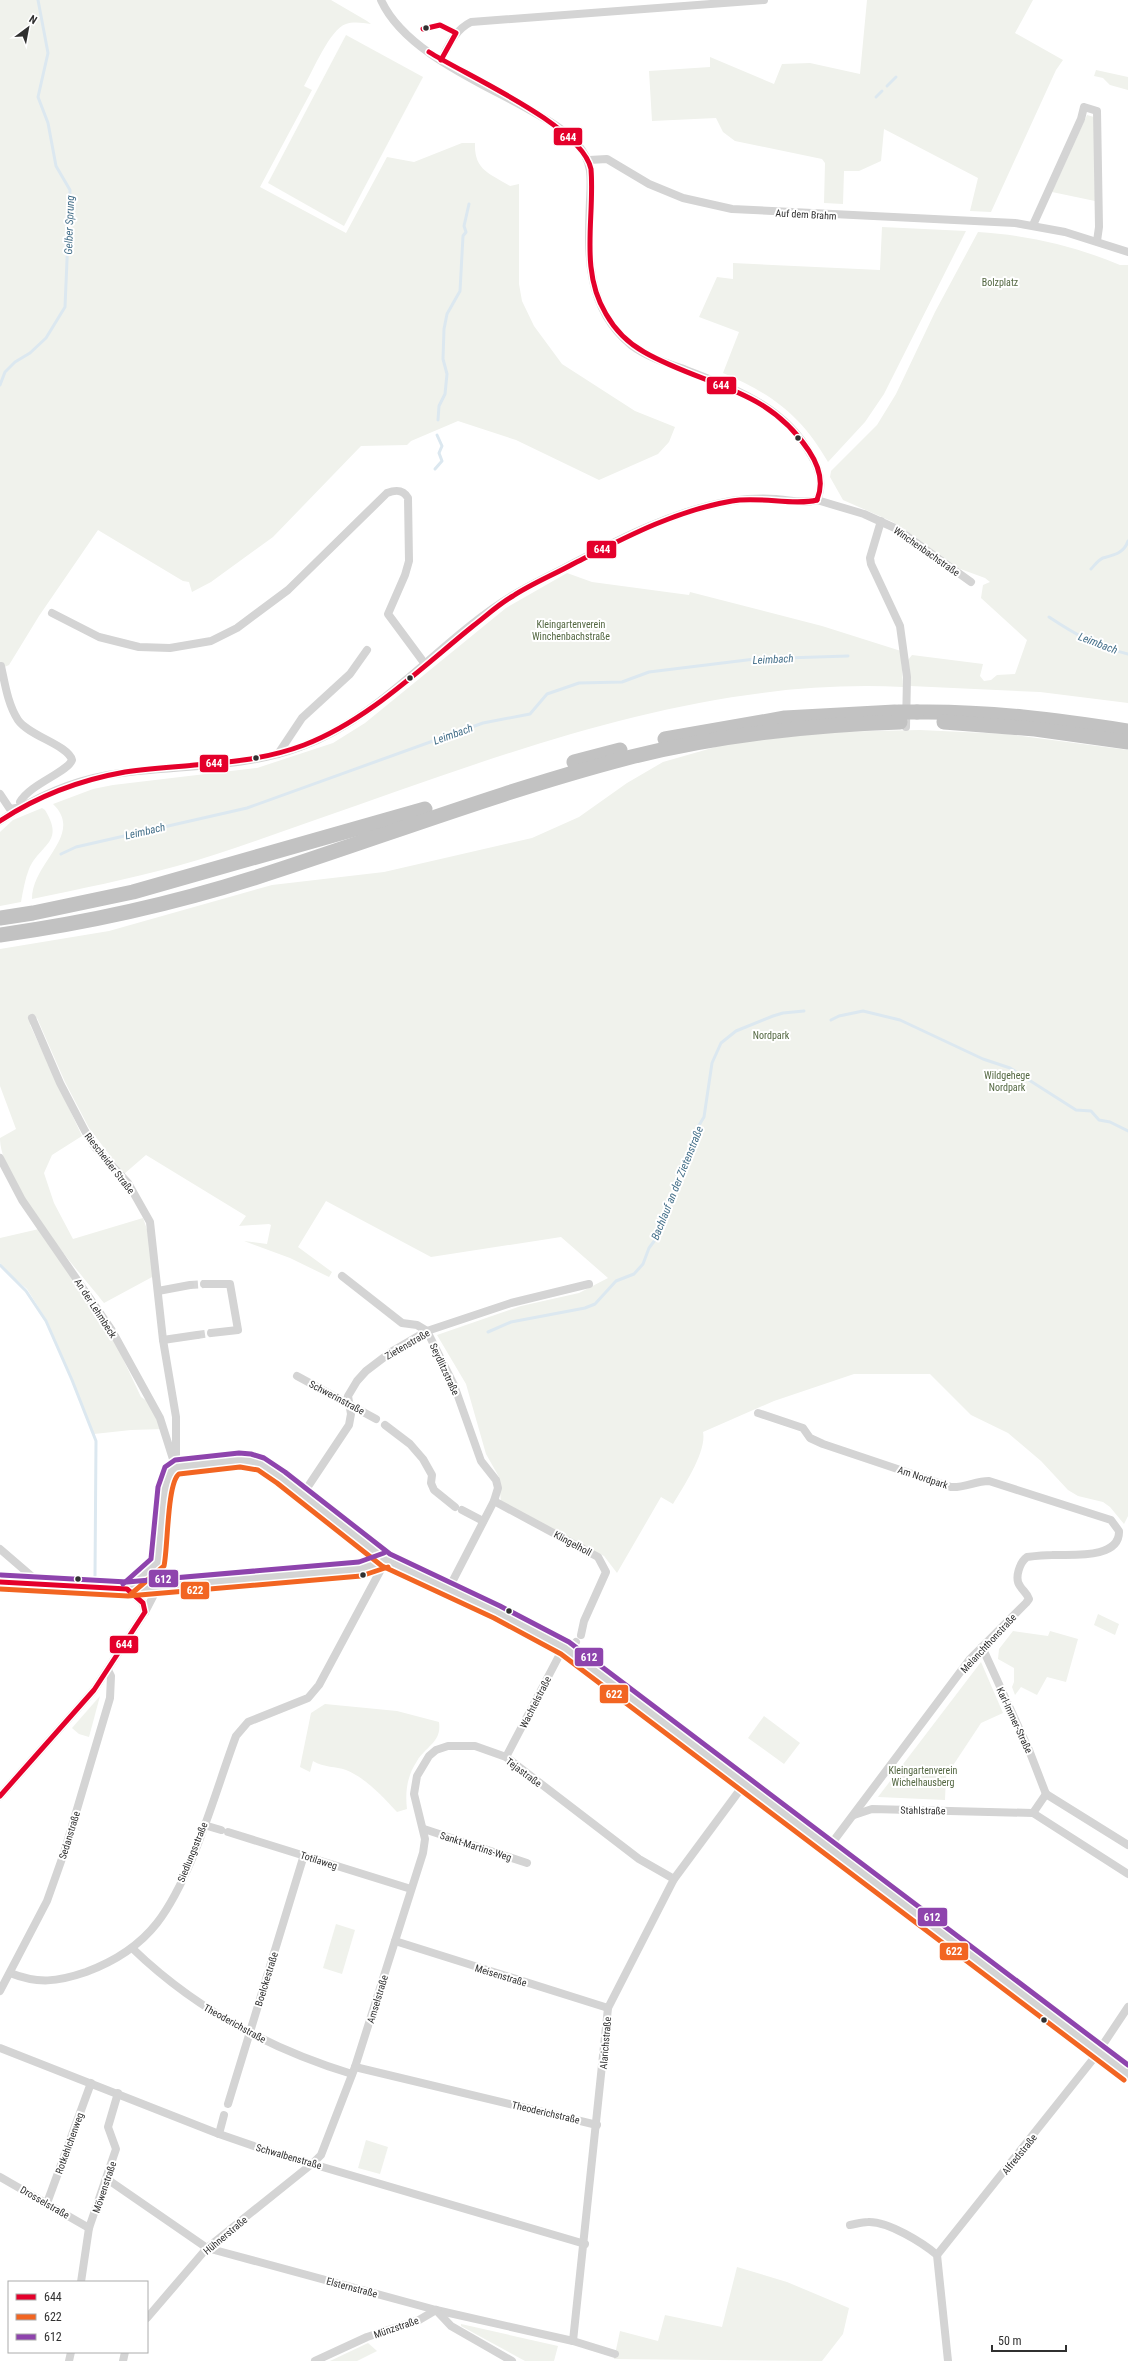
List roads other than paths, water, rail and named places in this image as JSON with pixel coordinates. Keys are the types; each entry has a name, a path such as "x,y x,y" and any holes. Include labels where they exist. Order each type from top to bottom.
{"highway":[{"path":"0,918 33,914 169,883 463,798 592,757 648,742 696,732 785,718 847,713 1035,729 1128,742"},
{"path":"0,936 120,913 253,878 522,788 634,756 689,744 776,730 969,713 1061,721 1128,731"}],"street":[{"path":"381,0 387,14 402,32 441,60 560,128 578,145 589,160 591,174 588,249 591,276 599,304 616,329 630,344 648,356 730,387 756,399 776,413 792,428 815,462 820,476 819,495 817,500"},
{"path":"441,60 456,33 471,22 763,1"},
{"path":"1033,225 1081,119 1084,107 1096,111 1099,227 1097,241"},
{"name":"Auf dem Brahm","path":"589,160 607,159 649,184 683,198 732,209 1033,225 1097,241 1128,252"},
{"path":"52,613 99,637 139,647 170,648 211,641 237,628 288,590 387,494 398,491 406,494 408,498 409,561 405,575 388,614 425,664"},
{"name":"Winchenbachstraße","path":"0,821 22,807 62,788 106,776 243,761 299,748 345,726 512,596 657,522 706,506 735,500 773,499 810,502 817,500 881,521 922,544 971,582"},
{"name":"Winchenbachstraße","path":"881,521 870,558 871,564 900,626 907,677 908,719"},
{"path":"278,754 302,718 350,674 367,650"},
{"path":"0,794 10,809 22,807 20,802 24,794 66,768 72,760 67,752 30,732 18,720 8,696 1,666"},
{"name":"Riescheider Straße","path":"32,1018 60,1083 85,1131 94,1146 128,1183 147,1216 151,1231 163,1340 176,1418 176,1467"},
{"name":"An der Lehmbeck","path":"0,1158 22,1200 111,1329 160,1418 176,1467"},
{"name":"Seydlitzstraße","path":"342,1276 402,1323 417,1325 426,1331 454,1385 481,1461 496,1480 498,1488 494,1501"},
{"path":"204,1284 230,1284 238,1330 211,1333"},
{"name":"Zietenstraße","path":"303,1494 349,1425 351,1414 348,1396 351,1389 366,1371 391,1352 426,1331 511,1303 589,1284"},
{"path":"158,1291 190,1285"},
{"path":"163,1340 197,1335"},
{"name":"Schwerinstraße","path":"297,1376 376,1419"},
{"name":"Am Nordpark","path":"758,1413 802,1428 810,1438 822,1444 951,1487 961,1488 980,1481 989,1481 1112,1520 1116,1525"},
{"path":"385,1425 410,1444 430,1469 434,1490 459,1508 483,1521"},
{"path":"0,1796 94,1690 145,1612 159,1585 158,1563 165,1488 170,1472 176,1467 240,1460 250,1461 261,1464 303,1494 386,1560 497,1612 565,1648 1128,2074"},
{"path":"448,1590 494,1501"},
{"name":"Klingelholl","path":"494,1501 598,1557 605,1567 606,1572 584,1621 581,1635"},
{"name":"Melanchthonstraße","path":"853,1816 970,1659 1029,1599 1018,1585 1019,1573 1024,1559 1027,1557 1099,1552 1109,1548 1116,1542 1119,1535 1116,1525"},
{"path":"0,1549 43,1586"},
{"path":"0,1582 43,1586 127,1589 159,1585 360,1569 386,1560"},
{"name":"Siedlungsstraße","path":"10,1973 28,1980 44,1982 91,1970 132,1948 157,1923 167,1909 188,1866 236,1736 248,1722 308,1698 319,1685 386,1560"},
{"path":"127,1589 158,1563"},
{"path":"127,1589 143,1603 145,1612"},
{"path":"565,1648 573,1646 576,1642"},
{"name":"Karl-Immer-Straße","path":"982,1647 1029,1750 1046,1794"},
{"name":"Wachtelstraße","path":"506,1757 565,1648"},
{"name":"Sedanstraße","path":"0,1991 47,1901 64,1853 110,1698 111,1676 108,1670"},
{"name":"Tejastraße","path":"424,1829 415,1805 414,1794 417,1776 429,1756 436,1750 448,1746 475,1746 506,1757 639,1859 674,1879"},
{"name":"Alarichstraße","path":"573,2341 585,2244 608,2008 674,1879 745,1784"},
{"path":"1128,1845 1046,1794 1034,1813 1128,1874"},
{"name":"Stahlstraße","path":"853,1816 872,1809 1034,1813"},
{"path":"829,1847 853,1816"},
{"name":"Totilaweg","path":"204,1825 304,1855 410,1890"},
{"name":"Sankt-Martins-Weg","path":"424,1829 528,1863"},
{"name":"Amselstraße","path":"313,2164 321,2155 354,2070 423,1853 425,1838 424,1829"},
{"name":"Boelckestraße","path":"228,2104 304,1855"},
{"name":"Meisenstraße","path":"395,1942 608,2008"},
{"name":"Theoderichstraße","path":"132,1948 174,1985 205,2007 250,2033 296,2055 354,2070 597,2125"},
{"name":"Alfredstraße","path":"937,2255 1099,2052 1128,2006"},
{"name":"Schwalbenstraße","path":"0,2048 118,2093 219,2134 313,2164 585,2244"},
{"name":"Rotkehlchenweg","path":"47,2203 91,2083"},
{"name":"Möwenstraße","path":"81,2281 89,2228 116,2149 108,2127 118,2093"},
{"path":"219,2134 224,2115"},
{"name":"Hühnerstraße","path":"148,2317 207,2248 313,2164"},
{"name":"Drosselstraße","path":"0,2179 47,2203 89,2228"},
{"name":"Elsternstraße","path":"107,2179 207,2248 436,2310 573,2341 615,2354"},
{"path":"850,2225 868,2222 882,2224 925,2245 937,2255 948,2361"},
{"path":"436,2310 452,2326 512,2361"},
{"name":"Münzstraße","path":"315,2361 367,2337 419,2320 436,2310"}],"waterway":[{"name":"Gelber Sprung","path":"0,385 5,372 15,362 30,353 46,338 65,307 70,190 56,166 48,123 38,97 48,53 38,0"},
{"path":"887,86 896,77"},
{"path":"876,97 882,91"},
{"path":"438,420 439,406 445,394 447,374 443,359 444,329 447,314 460,291 463,236 466,232 464,226 469,204"},
{"path":"435,469 442,461 439,453 442,446 437,435"},
{"path":"1091,569 1101,559 1121,551 1128,541"},
{"name":"Leimbach","path":"1049,617 1087,639 1128,654"},
{"name":"Leimbach","path":"61,854 76,847 247,808 483,723 530,714 547,694 579,683 622,682 649,672 755,659 848,656"},
{"name":"Bachlauf an der Zietenstraße","path":"488,1332 511,1322 585,1308 595,1304 616,1281 634,1274 643,1264 649,1248 655,1240 674,1192 675,1181 686,1165 698,1127 704,1117 712,1063 721,1043 736,1031 773,1016 783,1013 804,1011"},
{"name":"Bachlauf an der Zietenstraße","path":"831,1020 839,1016 863,1011 900,1020 983,1059 1010,1068 1076,1110 1091,1111 1099,1120 1110,1122 1128,1131"},
{"name":"Leimbach","path":"0,1265 26,1291 46,1321 72,1380 96,1441 95,1576"}],"tunnel":[{"path":"190,1285 204,1284"},
{"path":"197,1335 211,1333"}],"park label":[{"name":"Bolzplatz","path":"1000,282"},
{"name":"Kleingartenverein Winchenbachstraße","path":"571,630"},
{"name":"Nordpark","path":"771,1035"},
{"name":"Wildgehege Nordpark","path":"1007,1080"},
{"name":"Kleingartenverein Wichelhausberg","path":"923,1776"}]}
